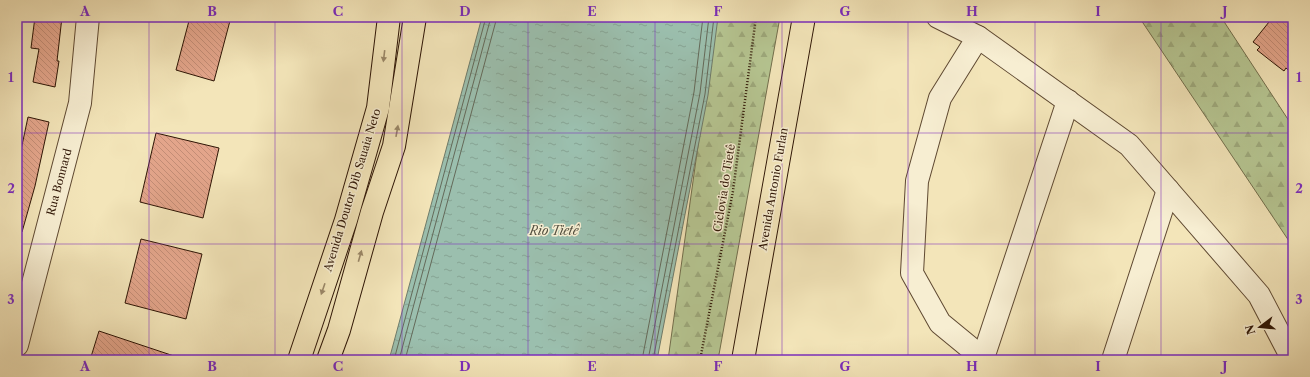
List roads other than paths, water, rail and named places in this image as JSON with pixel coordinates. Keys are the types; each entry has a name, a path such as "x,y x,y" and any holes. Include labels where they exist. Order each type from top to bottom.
{"main road":[{"name":"Avenida Doutor Dib Sauaia Neto","path":"299,360 346,220 378,108 389,17"},
{"path":"328,360 339,330 372,212 394,146 415,17"},
{"name":"Avenida Antonio Furlan","path":"743,360 804,17"}],"lane":[{"name":"Rua Bonnard","path":"17,345 80,103 89,17"},
{"path":"938,17 978,36 1128,145 1259,295 1292,360"},
{"path":"978,36 940,98 917,181 912,273 940,323 984,359 1068,101"},
{"path":"1113,360 1168,190"}],"water":[{"name":"Rio Tietê","path":"482,17 718,17 708,95 657,360 389,360"}]}
